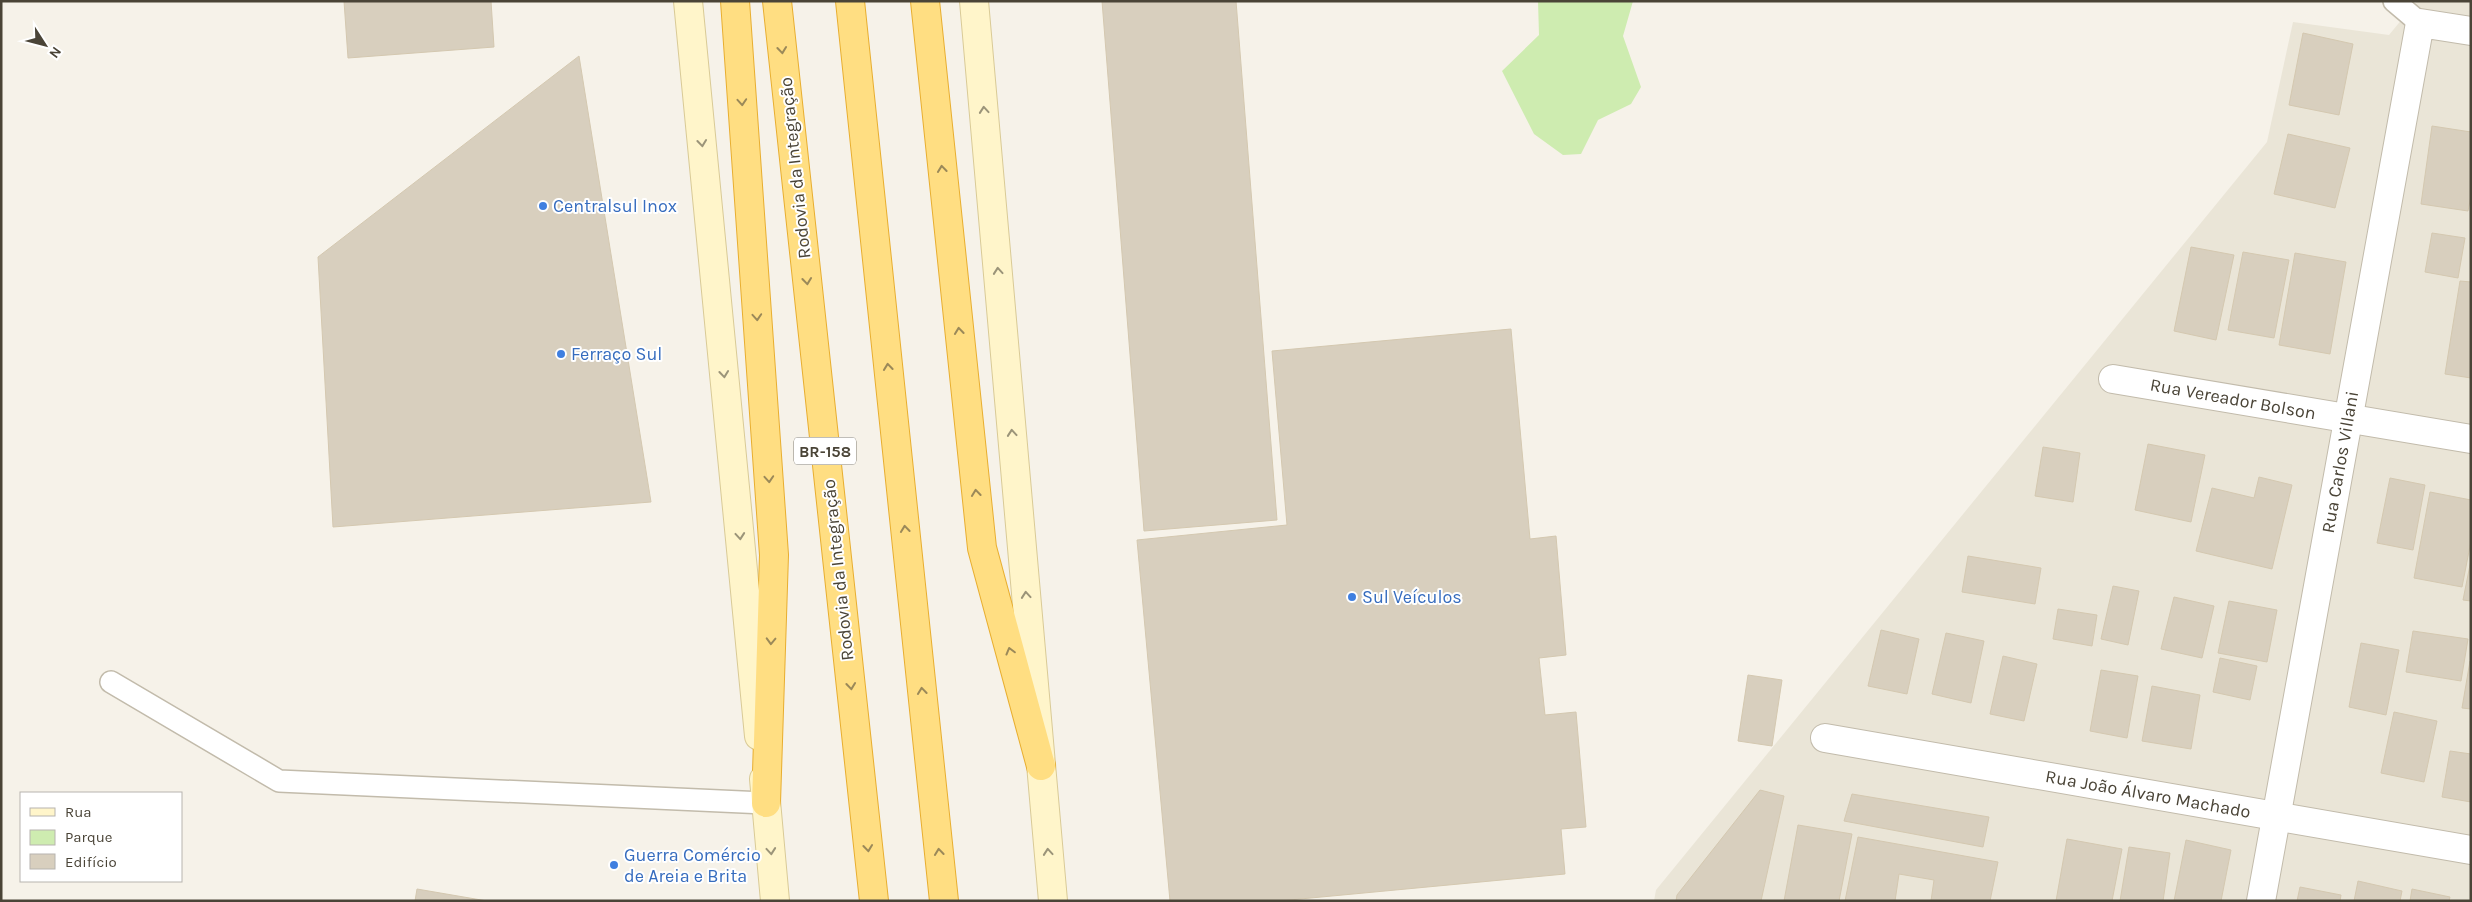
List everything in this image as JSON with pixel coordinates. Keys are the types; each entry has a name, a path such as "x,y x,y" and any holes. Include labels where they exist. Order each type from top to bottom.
{"highway":[{"name":"BR-158","path":"735,1 774,555 766,803"},
{"name":"Rodovia da Integração","path":"777,1 874,901"},
{"path":"850,1 944,901"},
{"path":"925,1 982,548 1041,766"}],"main road":[{"name":"BR-158","path":"688,1 775,901"},
{"path":"974,1 1053,901"}],"street":[{"path":"2420,22 2471,31"},
{"name":"Rua Carlos Villani","path":"2261,901 2420,22"},
{"name":"Rua Vereador Bolson","path":"2113,379 2471,439"},
{"name":"Rua João Álvaro Machado","path":"1825,738 2471,850"}],"lane":[{"path":"2394,1 2420,22"},
{"path":"112,682 279,781 766,803"}],"shaded area":[{"path":"2417,1 2471,1 2471,901 1654,901 1656,890 2267,142 2293,22 2389,35"}],"green space":[{"path":"1538,1 1633,1 1623,36 1641,87 1631,104 1598,120 1581,154 1563,155 1534,134 1502,71 1539,35"}],"building":[{"path":"344,1 491,1 494,47 348,58"},
{"path":"1102,1 1236,1 1277,520 1144,531"},
{"path":"2303,33 2353,44 2339,115 2289,105"},
{"path":"579,56 651,502 333,527 318,257"},
{"path":"2432,126 2471,132 2471,196 2468,211 2421,204"},
{"path":"2288,134 2350,148 2335,208 2274,194"},
{"path":"2432,233 2465,238 2458,278 2425,272"},
{"path":"2191,247 2234,255 2216,340 2174,331"},
{"path":"2243,252 2289,260 2274,338 2228,330"},
{"path":"2295,253 2346,262 2330,354 2279,345"},
{"path":"2460,281 2471,282 2471,378 2445,374"},
{"name":"Sul Veículos","path":"1511,329 1530,539 1556,536 1566,655 1539,658 1545,715 1576,712 1586,827 1561,829 1565,874 1279,901 1170,901 1137,540 1287,525 1272,351"},
{"path":"2148,444 2205,455 2191,522 2135,510"},
{"path":"2043,447 2080,453 2073,502 2035,496"},
{"path":"2259,477 2292,485 2272,569 2196,551 2212,488 2254,498"},
{"path":"2390,478 2425,485 2413,550 2377,543"},
{"path":"2430,492 2471,500 2471,541 2462,587 2414,578"},
{"path":"1968,556 2041,568 2035,604 1962,592"},
{"path":"2471,560 2471,601 2463,600"},
{"path":"2113,586 2139,591 2128,645 2101,639"},
{"path":"2174,597 2214,606 2202,658 2161,649"},
{"path":"2229,601 2277,610 2267,662 2218,653"},
{"path":"2058,609 2097,615 2092,646 2053,639"},
{"path":"1881,630 1919,639 1907,694 1868,686"},
{"path":"2413,631 2468,639 2461,681 2406,672"},
{"path":"1946,633 1984,641 1971,703 1932,694"},
{"path":"2361,643 2399,650 2386,715 2349,707"},
{"path":"2003,656 2037,664 2024,721 1990,714"},
{"path":"2220,658 2257,666 2250,700 2213,692"},
{"path":"2471,661 2471,709 2462,708"},
{"path":"2101,670 2138,676 2127,738 2090,731"},
{"path":"1748,675 1782,680 1772,746 1738,741"},
{"path":"2152,686 2200,695 2191,749 2142,741"},
{"path":"2394,712 2437,721 2424,782 2381,773"},
{"path":"2450,751 2471,754 2471,802 2442,797"},
{"path":"1760,790 1784,796 1761,901 1676,901 1677,895"},
{"path":"1852,794 1989,817 1983,847 1844,821"},
{"path":"1798,825 1852,834 1839,901 1784,901"},
{"path":"1858,837 1998,862 1990,901 1931,901 1934,880 1899,874 1895,901 1845,901"},
{"path":"2067,839 2122,849 2112,901 2056,901"},
{"path":"2186,840 2231,850 2221,901 2174,901"},
{"path":"2129,847 2170,853 2163,901 2120,901"},
{"path":"2358,881 2402,891 2400,901 2354,901"},
{"path":"2300,887 2341,895 2340,901 2297,901"},
{"path":"417,889 487,901 415,901"},
{"path":"2412,889 2450,897 2449,901 2410,901"}],"place":[{"name":"Centralsul Inox","path":"543,206"},
{"name":"Ferraço Sul","path":"561,354"},
{"name":"Sul Veículos","path":"1352,597"},
{"name":"Guerra Comércio de Areia e Brita","path":"614,865"}]}
